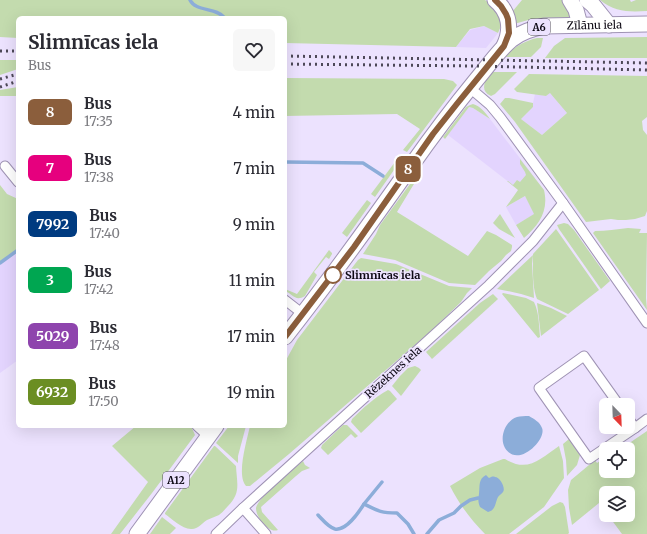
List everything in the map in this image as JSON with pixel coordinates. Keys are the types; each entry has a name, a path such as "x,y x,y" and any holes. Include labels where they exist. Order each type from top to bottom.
{"highway":[{"path":"495,0 501,6 508,19 509,33 504,46"},
{"path":"570,0 576,10 580,25"},
{"path":"587,0 593,5 609,25"},
{"name":"Zīlānu iela","path":"287,334 354,247 433,134 504,46 521,34 544,26 647,24"},
{"name":"A12","path":"136,534 207,429"}],"street":[{"path":"470,88 490,105 500,117 563,203 647,323"},
{"path":"5,166 16,180"},
{"name":"Rēzeknes iela","path":"216,534 489,285 532,241 563,203"},
{"path":"287,302 303,314"},
{"path":"614,398 584,356 539,388 589,459 626,434"},
{"path":"635,428 647,419"},
{"path":"243,508 266,534"}],"shaded area":[{"path":"484,26 498,33 486,48 456,47 470,30"},
{"path":"550,93 567,113 542,135 521,119 533,107 535,94 546,96"},
{"path":"469,107 490,119 535,178 519,190 448,135"},
{"path":"525,196 535,214 516,225 506,207"},
{"path":"16,250 16,361 0,373 0,262"}],"green space":[{"path":"0,0 485,0 497,8 501,26 498,33 484,26 470,29 456,47 287,43 287,16 16,16 16,38 0,37"},
{"path":"522,0 563,0 574,18 541,18 514,24 512,12"},
{"path":"600,0 630,0 631,2 636,0 647,0 647,11 616,9"},
{"path":"647,37 647,58 545,58 554,46 565,38"},
{"path":"537,38 543,38 541,47 531,57 504,57 519,45"},
{"path":"0,60 16,60 16,70 0,75"},
{"path":"491,72 517,72 495,94 491,96 485,91 484,85"},
{"path":"529,74 647,76 647,117 642,121 643,130 647,135 647,211 645,216 626,220 611,219 586,222 515,122 500,104 505,98 533,103 533,107 521,119 542,135 567,113 550,93 546,96 517,92 514,89"},
{"path":"287,78 444,79 453,81 457,85 407,152 403,150 420,129 397,114 287,116"},
{"path":"16,87 16,96 0,96 0,90"},
{"path":"473,104 483,110 490,119 469,107 445,139 443,137 466,107"},
{"path":"398,158 401,160 375,197 371,194"},
{"path":"520,159 544,190 545,198 542,217 524,238 516,225 534,214 525,196 506,207 518,190 507,181 513,185 517,180 520,182 526,175 520,164"},
{"path":"418,173 420,174 397,212 468,256 487,231 512,245 511,251 475,285 449,283 395,260 363,254 380,225"},
{"path":"0,185 7,194 16,198 16,250 0,262"},
{"path":"367,200 371,203 347,237 342,233"},
{"path":"500,214 515,238 499,229 493,223"},
{"path":"564,223 568,224 574,230 610,281 601,289 559,229 557,225"},
{"path":"628,228 641,229 639,233 647,233 647,310 593,233 595,231"},
{"path":"556,229 599,290 568,314 537,299 534,289 533,254"},
{"path":"329,250 332,254 329,259 326,257 314,272 317,275 305,296 302,298 296,298 287,292 287,290 297,294"},
{"path":"533,255 532,264 534,298 497,289"},
{"path":"361,258 396,264 449,286 472,288 461,302 431,331 289,454 250,486 246,486 243,481 242,466 250,428 287,428 287,358 297,340"},
{"path":"493,294 498,299 432,359 426,352 480,303"},
{"path":"502,294 526,298 534,302 538,315 540,337 538,338"},
{"path":"537,303 567,316 541,336"},
{"path":"415,366 421,370 401,396 392,386 408,368"},
{"path":"388,390 397,399 361,433 351,422 352,419 369,403"},
{"path":"343,425 347,425 358,436 355,438 351,434 328,455 321,448 322,445"},
{"path":"134,428 192,428 195,435 120,534 111,534 148,482 112,446"},
{"path":"227,428 245,428 238,456 238,463 216,443"},
{"path":"647,431 647,534 622,534 613,522 635,522 635,486 599,486 599,503 572,525 568,490 571,480 595,460 597,463 599,462 599,478 635,478 635,442 631,442"},
{"path":"569,439 580,455 577,465 567,476 563,444"},
{"path":"214,446 236,466 237,492 232,501 219,515 207,520 196,528 185,528 165,513"},
{"path":"559,446 563,461 564,478 544,507 509,534 485,534 466,512 450,486 480,468 503,459 520,465 534,463"},
{"path":"303,461 305,465 310,468 302,471 261,507 262,512 278,530 270,529 257,515 256,508 258,503 276,483"},
{"path":"560,502 563,503 565,507 568,534 516,534 552,506"},
{"path":"162,517 176,528 170,534 150,534"}],"water":[{"path":"521,416 529,416 537,421 542,428 540,439 536,445 524,454 511,454 503,444 504,430 513,419"},
{"path":"486,475 489,478 497,477 504,488 503,492 498,497 493,510 488,512 480,507 478,500 481,481"}],"waterway":[{"path":"190,0 193,4 201,8 217,12 222,16"},
{"path":"287,162 363,163 383,176"},
{"path":"0,263 16,251"},
{"path":"382,482 364,504 387,513 397,513 408,524 414,534"},
{"path":"427,534 439,520 454,513 470,500 478,498"},
{"path":"318,515 330,527 339,529 348,524 364,504"}],"railway":[{"path":"0,51 16,51"},
{"path":"287,56 647,63"},
{"path":"287,64 647,70"},
{"path":"0,79 16,75"},
{"path":"0,87 16,82"}],"bus line":[{"name":"8","path":"287,334 354,247 433,134 508,40 508,19 501,6 495,0"}],"place":[{"name":"Slimnīcas iela","path":"333,275"}]}
